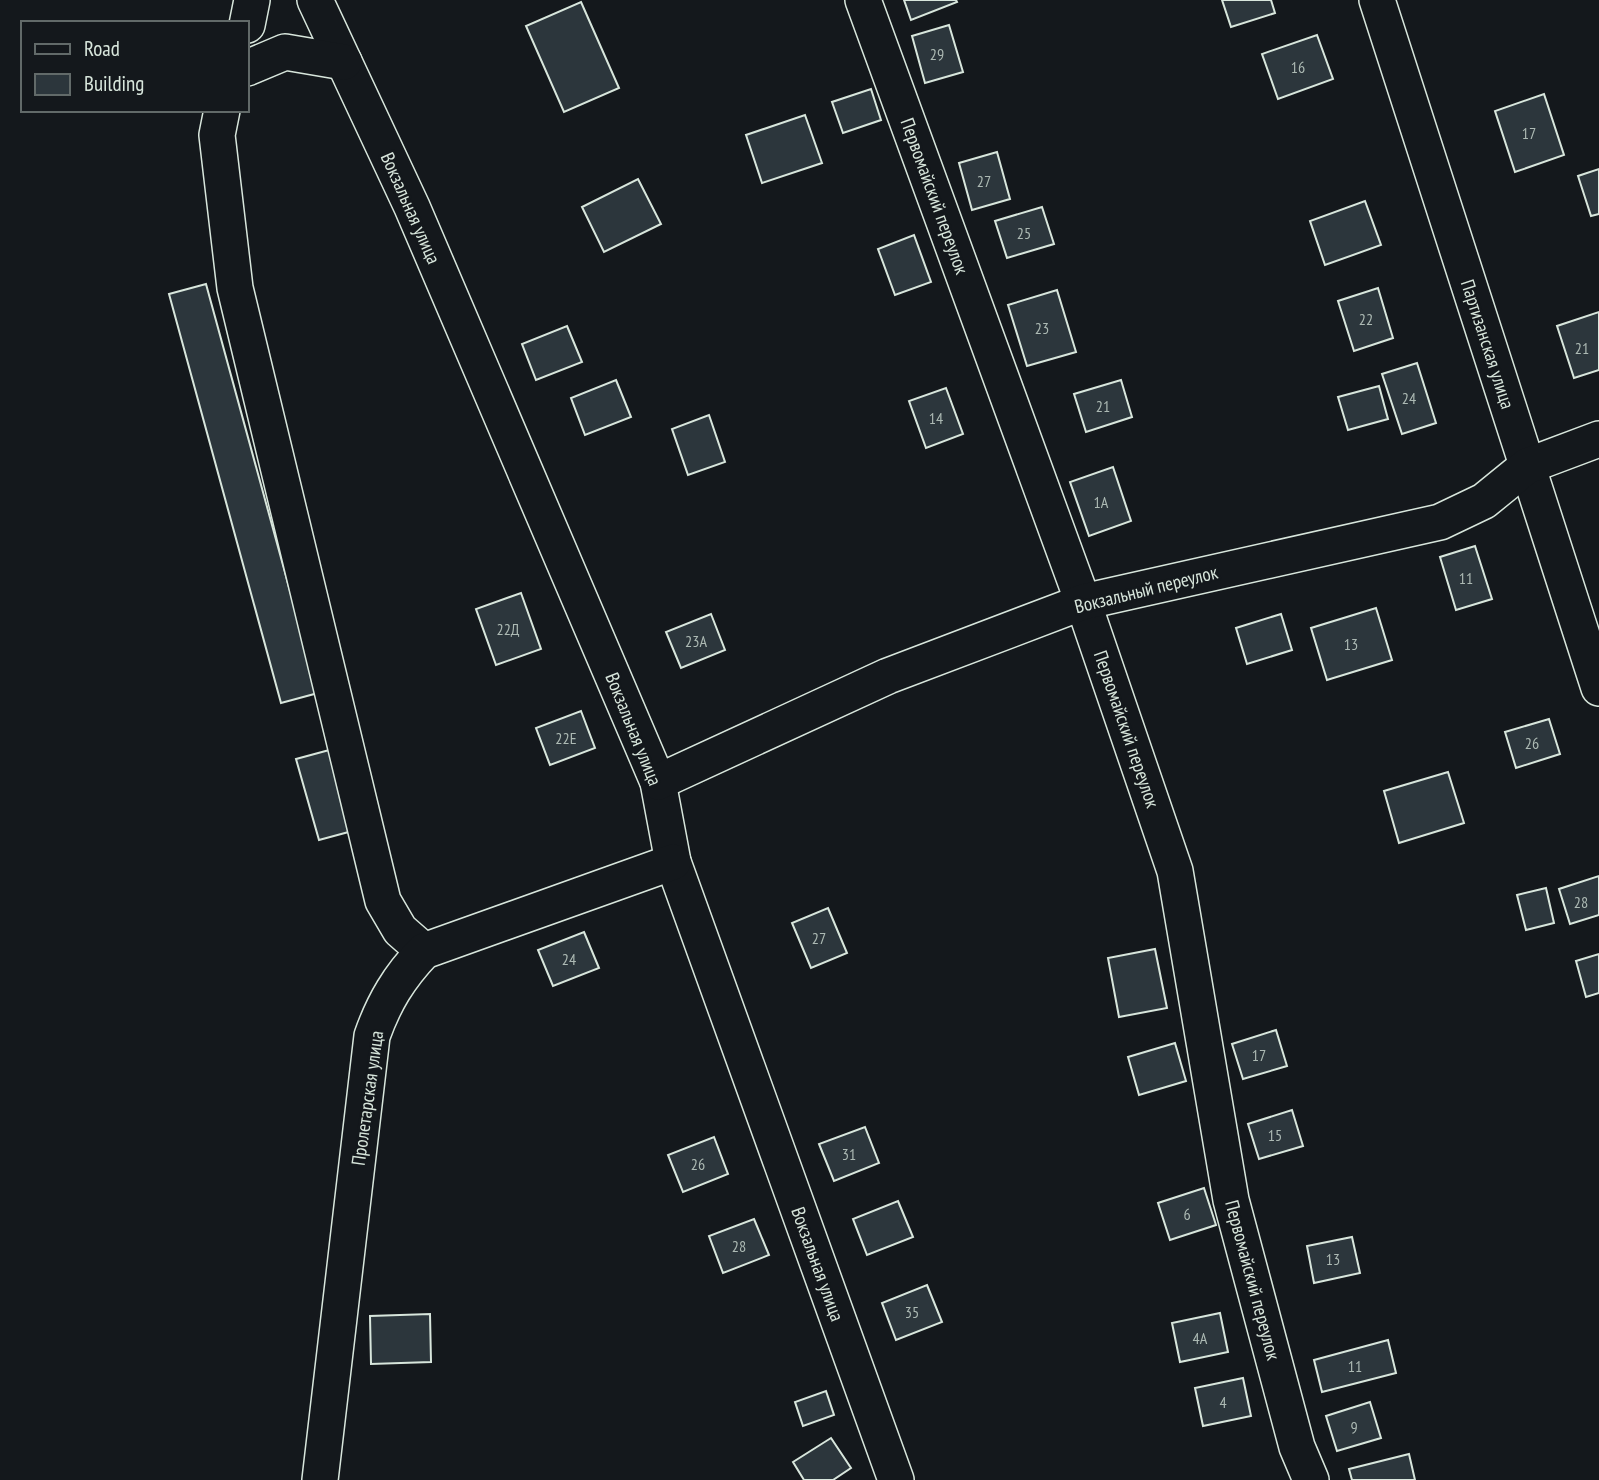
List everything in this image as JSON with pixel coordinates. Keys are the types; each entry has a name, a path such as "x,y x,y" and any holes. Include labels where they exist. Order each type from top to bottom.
{"street":[{"path":"248,21 252,0"},
{"name":"Вокзальная улица","path":"315,0 418,220 658,782 673,862 896,1480"},
{"name":"Первомайский переулок","path":"863,0 1083,602 1175,872 1231,1200 1297,1447 1311,1480"},
{"name":"Партизанская улица","path":"1377,0 1599,688"},
{"path":"248,67 285,52 344,62"},
{"path":"222,112 217,135 238,302 383,901 400,930 424,951"},
{"name":"Вокзальный переулок","path":"658,782 888,676 1083,602 1440,522 1484,501 1527,466 1599,439"},
{"name":"Пролетарская улица","path":"320,1480 372,1036 383,1004 402,974 424,951 673,862"}],"building":[{"path":"904,0 956,0 957,2 911,20"},
{"path":"1222,0 1271,0 1275,13 1231,27"},
{"path":"581,2 619,88 564,112 526,26"},
{"path":"949,25 963,72 925,83 912,36"},
{"path":"1317,35 1333,79 1278,99 1262,54"},
{"path":"871,89 881,120 843,133 832,102"},
{"path":"1544,94 1564,155 1515,172 1495,111"},
{"path":"805,115 822,163 762,183 746,135"},
{"path":"997,152 1010,199 972,210 959,163"},
{"path":"1599,169 1599,214 1591,216 1578,176"},
{"path":"638,179 661,224 604,252 582,207"},
{"path":"1365,201 1381,245 1325,265 1310,221"},
{"path":"1042,207 1054,244 1007,258 995,221"},
{"path":"914,235 931,282 895,295 878,249"},
{"path":"206,284 318,693 281,703 169,294"},
{"path":"1378,288 1393,338 1354,351 1338,301"},
{"path":"1057,290 1076,352 1027,366 1008,305"},
{"path":"1599,312 1599,370 1574,378 1557,326"},
{"path":"567,326 582,362 536,380 522,344"},
{"path":"1417,363 1436,423 1402,434 1382,374"},
{"path":"616,380 631,417 585,435 571,398"},
{"path":"1121,380 1132,417 1086,432 1074,394"},
{"path":"1379,386 1388,419 1348,430 1338,397"},
{"path":"946,388 963,434 926,448 909,401"},
{"path":"709,415 725,462 688,475 672,429"},
{"path":"1113,467 1131,521 1089,536 1070,482"},
{"path":"1475,546 1492,599 1456,610 1440,557"},
{"path":"521,593 541,649 496,665 476,609"},
{"path":"1376,608 1392,660 1327,680 1311,628"},
{"path":"711,614 725,650 681,668 666,632"},
{"path":"1281,614 1292,650 1247,664 1236,628"},
{"path":"581,711 595,748 550,765 536,728"},
{"path":"1549,719 1560,754 1516,768 1505,732"},
{"path":"333,749 356,830 319,840 296,759"},
{"path":"1448,772 1464,823 1399,843 1384,791"},
{"path":"1599,876 1599,915 1570,924 1559,889"},
{"path":"1546,888 1554,923 1526,930 1517,895"},
{"path":"828,908 847,953 811,968 792,923"},
{"path":"584,932 599,968 553,986 538,950"},
{"path":"1155,949 1167,1008 1119,1017 1108,958"},
{"path":"1599,954 1599,993 1586,997 1576,961"},
{"path":"1276,1030 1287,1066 1243,1079 1232,1044"},
{"path":"1175,1043 1186,1081 1139,1095 1128,1057"},
{"path":"1292,1110 1303,1146 1259,1159 1248,1124"},
{"path":"865,1127 879,1163 834,1181 819,1144"},
{"path":"714,1137 728,1174 683,1192 668,1155"},
{"path":"1204,1188 1216,1225 1170,1240 1158,1203"},
{"path":"898,1201 913,1237 867,1255 853,1219"},
{"path":"754,1219 769,1255 723,1273 709,1236"},
{"path":"1352,1237 1360,1273 1314,1283 1307,1246"},
{"path":"927,1285 942,1322 896,1340 882,1303"},
{"path":"1220,1313 1228,1352 1180,1362 1172,1323"},
{"path":"430,1314 431,1362 371,1364 370,1316"},
{"path":"1388,1340 1396,1373 1322,1392 1314,1360"},
{"path":"1243,1378 1251,1416 1203,1426 1195,1388"},
{"path":"826,1391 834,1415 803,1426 795,1402"},
{"path":"1370,1402 1381,1438 1337,1451 1326,1416"},
{"path":"831,1438 851,1468 833,1480 804,1480 793,1462"},
{"path":"1409,1454 1415,1480 1352,1480 1349,1469"}]}
